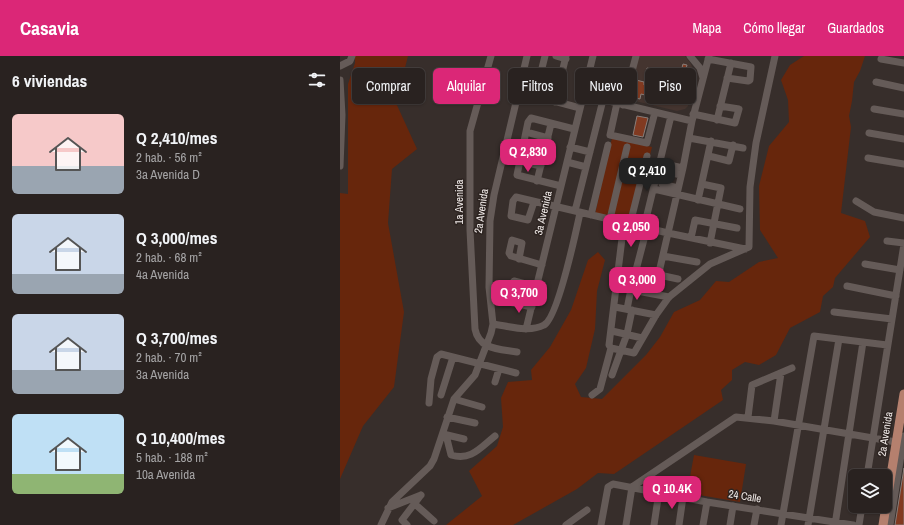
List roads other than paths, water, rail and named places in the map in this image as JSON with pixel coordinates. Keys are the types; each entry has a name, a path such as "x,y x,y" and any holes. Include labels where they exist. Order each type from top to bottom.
{"main road":[{"name":"2a Avenida","path":"883,525 904,394"}],"street":[{"path":"340,66 350,61 352,56"},
{"name":"1a Avenida","path":"485,346 476,337 475,330 470,230 470,138 472,123 491,56"},
{"name":"2a Avenida","path":"481,364 485,346 493,324 489,287 490,221 494,195 527,56"},
{"path":"541,68 544,56"},
{"path":"556,56 566,57 564,68"},
{"name":"3a Avenida","path":"590,68 593,56"},
{"path":"632,68 636,56"},
{"path":"690,56 700,68 703,79"},
{"path":"611,348 634,353 656,315 669,297 710,264 749,247 750,186 756,143 775,56"},
{"path":"654,294 678,192 692,118 708,57 751,67 750,80 745,81 727,78"},
{"path":"881,59 904,63"},
{"path":"716,120 731,63"},
{"path":"340,80 342,107 340,166"},
{"path":"876,82 904,88"},
{"path":"563,104 580,108"},
{"name":"3a Avenida","path":"526,329 581,104"},
{"path":"493,324 526,329 542,326 548,323 561,291 586,167 602,104"},
{"path":"655,112 647,143 610,135 620,104 655,112 670,116 716,120 735,124 739,112 737,108 720,106"},
{"path":"874,109 904,114"},
{"path":"670,116 636,270 678,279"},
{"path":"561,186 517,175 519,161 529,119 531,118 574,129"},
{"path":"537,181 551,124"},
{"path":"526,132 548,138"},
{"path":"870,133 904,139"},
{"path":"689,138 743,148"},
{"path":"698,200 711,141"},
{"path":"591,215 608,145"},
{"path":"708,156 729,161 732,145"},
{"path":"570,147 590,152"},
{"path":"610,219 627,147"},
{"path":"592,395 600,389 611,348 609,345 615,307 616,287 627,223 646,156"},
{"path":"868,158 904,164"},
{"path":"519,161 541,166"},
{"path":"567,162 586,167"},
{"path":"660,163 682,172"},
{"path":"682,172 664,171 661,182 662,184 698,200 740,209"},
{"path":"702,184 721,188 710,242"},
{"path":"654,189 678,192"},
{"path":"856,201 874,212 904,218"},
{"path":"534,202 645,228 745,249"},
{"path":"691,238 695,220 738,228"},
{"path":"868,469 904,244 887,241"},
{"path":"663,256 697,262"},
{"path":"519,259 542,265"},
{"path":"865,264 900,270"},
{"path":"532,307 510,302 512,284 514,281 537,287"},
{"path":"847,286 896,296"},
{"path":"616,287 669,297"},
{"path":"612,375 627,334 631,289"},
{"path":"615,307 656,315"},
{"path":"834,312 892,319"},
{"path":"612,331 642,338"},
{"path":"782,525 814,336 887,345"},
{"path":"809,522 839,339"},
{"path":"835,524 864,342"},
{"path":"485,346 518,352"},
{"path":"429,403 431,378 436,357 441,354 516,373"},
{"path":"441,396 453,357"},
{"path":"381,525 388,508 397,496 430,466 445,434 447,417 454,399 475,375 481,364"},
{"path":"495,382 499,368"},
{"path":"748,417 752,385 792,368"},
{"path":"774,421 781,373"},
{"path":"454,399 482,407"},
{"path":"447,417 475,423"},
{"path":"626,525 632,487 736,417 748,417 774,421 896,442"},
{"path":"445,434 450,455 462,458 474,453 495,436"},
{"path":"445,434 464,439"},
{"path":"890,525 904,436"},
{"name":"24 Calle","path":"600,525 610,485 613,484 707,502 783,514 809,522 854,525"},
{"path":"654,525 659,492"},
{"path":"388,508 421,495 402,520 407,525"},
{"path":"679,525 683,497"},
{"path":"703,525 707,502"},
{"path":"415,504 434,521"},
{"path":"730,525 733,506"},
{"path":"566,525 576,522 587,510"},
{"path":"754,525 756,510"},
{"path":"859,525 861,513"}]}
